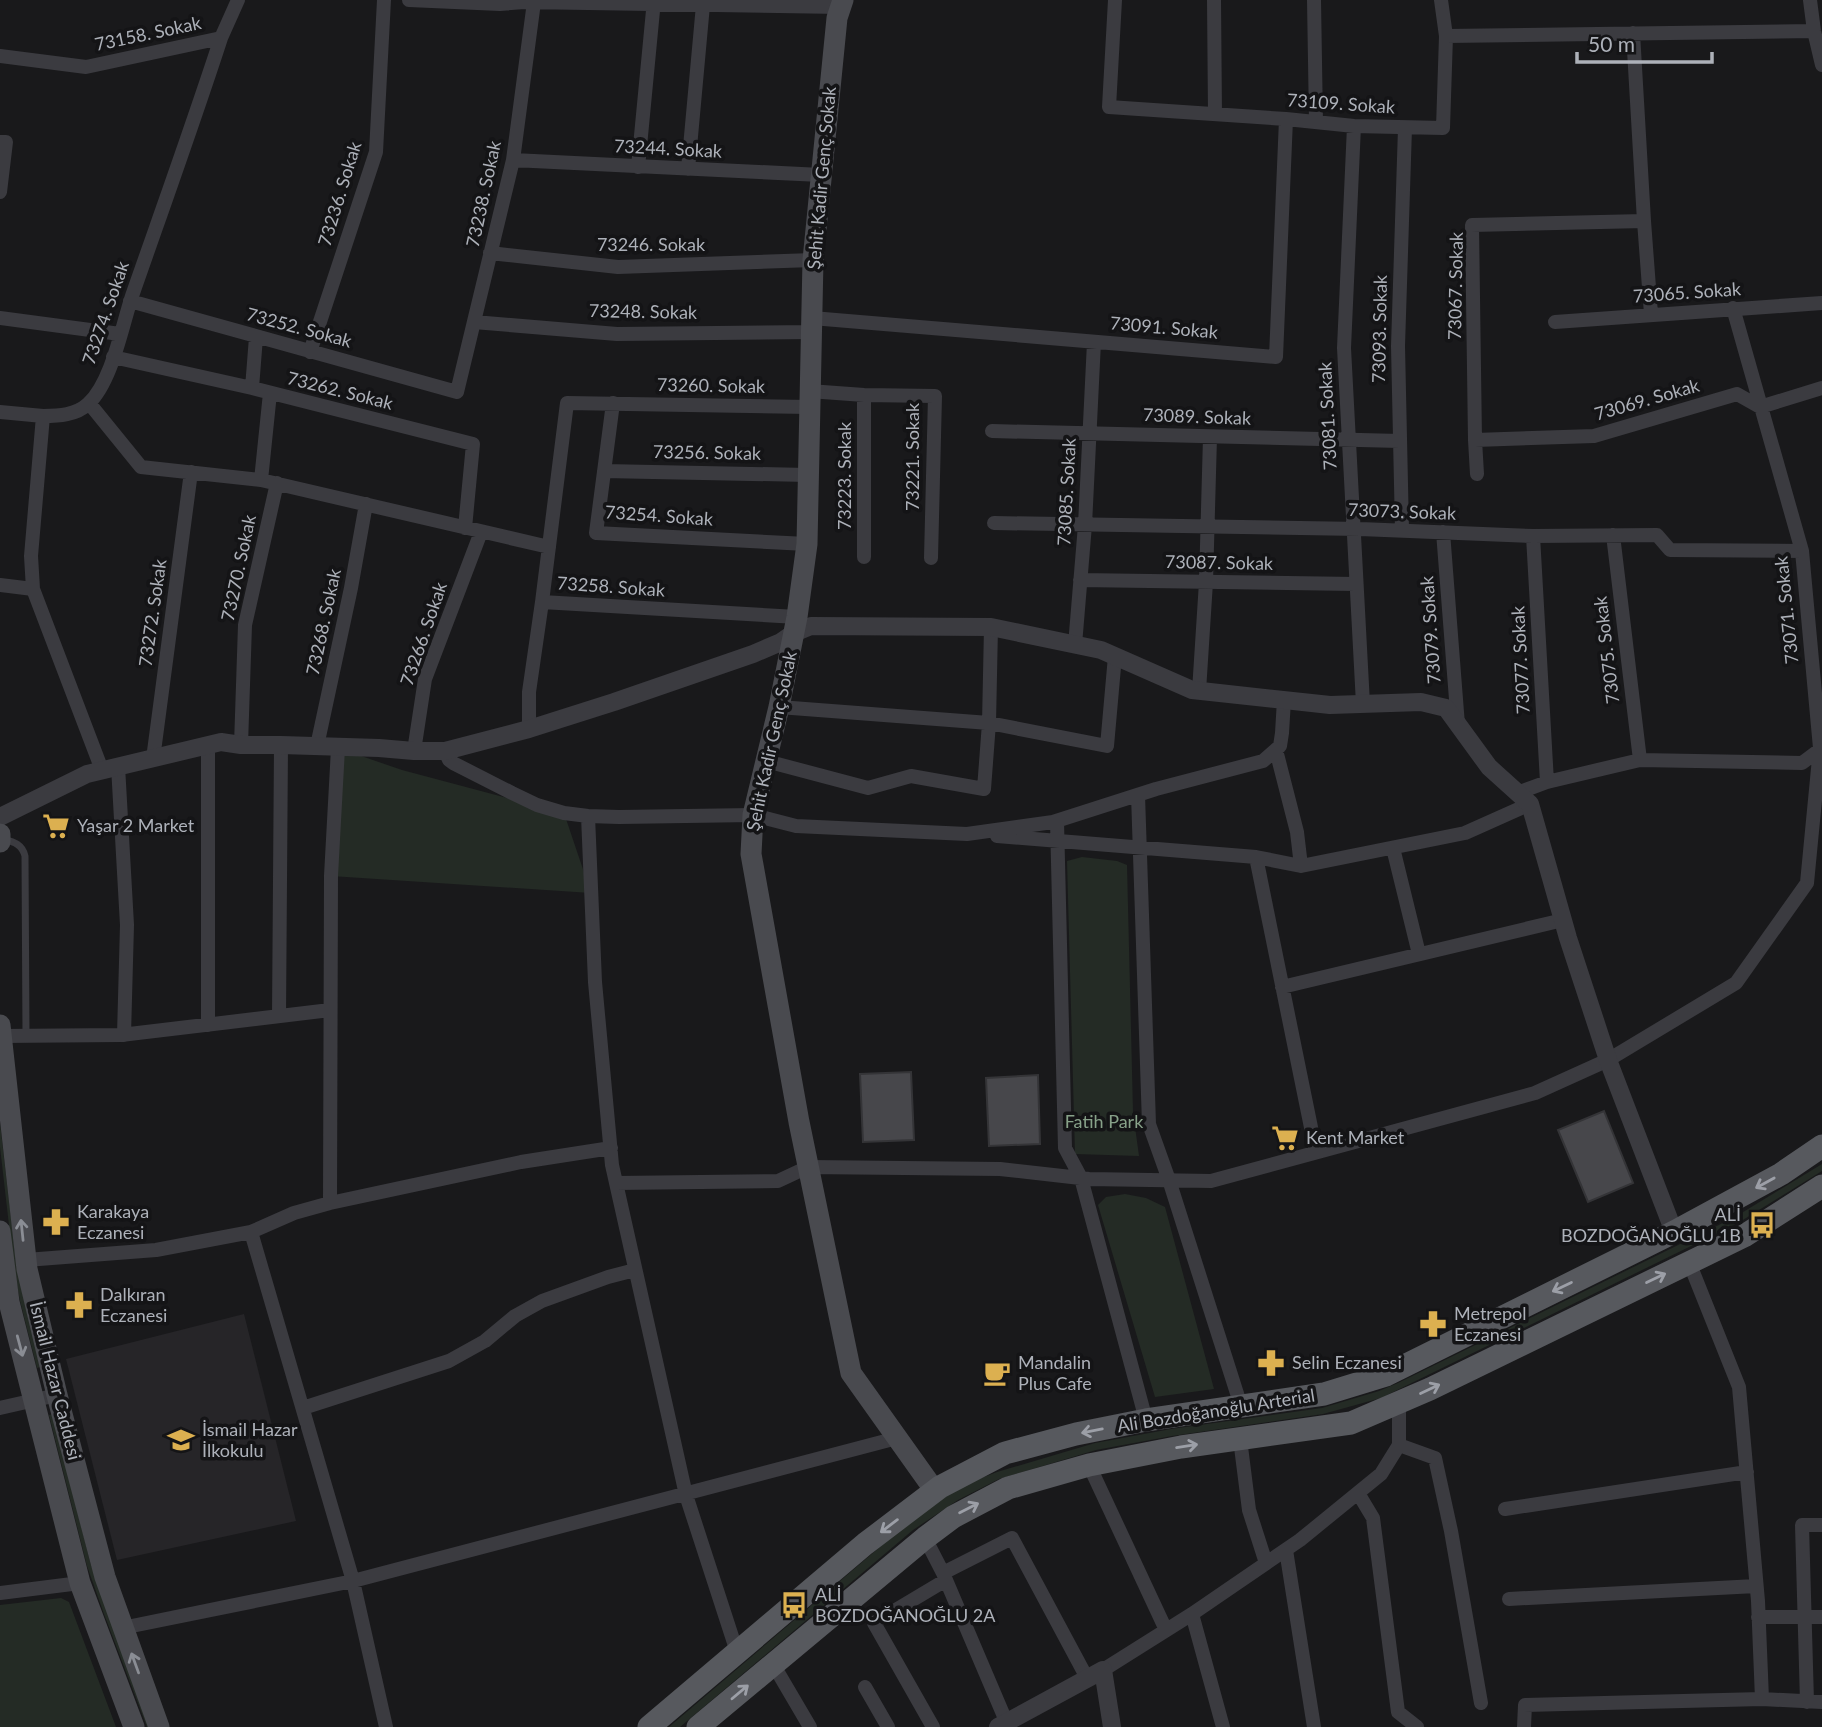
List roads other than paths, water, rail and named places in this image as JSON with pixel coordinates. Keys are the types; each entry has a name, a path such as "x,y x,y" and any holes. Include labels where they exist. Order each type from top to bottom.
{"main road":[{"name":"Şehit Kadir Genç Sokak","path":"842,4 837,18 813,260 807,544 779,707 753,815 751,854 808,1167 851,1373 935,1491"},
{"path":"0,834 0,841"},
{"name":"İsmail Hazar Caddesi","path":"1,1030 26,1260 57,1395 105,1577 159,1727"},
{"name":"Ali Bozdoğanoğlu Arterial","path":"649,1727 865,1544 935,1491 1005,1453 1076,1434 1146,1420 1324,1394 1386,1375 1674,1232 1781,1174 1822,1146"},
{"name":"Ali Bozdoğanoğlu Arterial","path":"698,1727 925,1538 953,1517 1008,1488 1089,1465 1181,1447 1351,1423 1430,1389 1744,1236 1822,1186"},
{"name":"İsmail Hazar Caddesi","path":"0,1231 9,1302 80,1583 134,1727"}],"street":[{"name":"73274. Sokak","path":"89,403 100,389 113,357 130,301 237,0"},
{"name":"73236. Sokak","path":"310,352 376,152 384,0"},
{"path":"409,0 500,5 511,2 566,1 703,5 842,4"},
{"name":"73109. Sokak","path":"1115,0 1109,107 1354,126 1443,128 1446,36 1441,0"},
{"path":"1214,0 1215,114"},
{"path":"1314,0 1316,122"},
{"path":"1810,0 1822,65"},
{"name":"73238. Sokak","path":"457,392 513,160 534,2"},
{"path":"638,167 653,2"},
{"path":"688,169 703,5"},
{"path":"1446,36 1814,31"},
{"path":"1633,33 1651,314"},
{"name":"73158. Sokak","path":"0,56 86,67 222,38"},
{"name":"73091. Sokak","path":"812,325 1094,342 1276,357 1286,119"},
{"name":"73081. Sokak","path":"1354,126 1344,348 1363,704"},
{"name":"73093. Sokak","path":"1402,530 1398,346 1405,128"},
{"path":"0,192 3,142"},
{"name":"73244. Sokak","path":"513,160 821,176"},
{"name":"73067. Sokak","path":"1477,474 1472,225 1644,221"},
{"name":"73246. Sokak","path":"490,253 618,267 813,260"},
{"name":"73252. Sokak","path":"130,301 457,392"},
{"name":"73065. Sokak","path":"1555,322 1822,303"},
{"name":"73071. Sokak","path":"808,1167 1000,1169 1082,1178 1211,1181 1535,1093 1608,1060 1736,984 1807,883 1821,748 1801,551 1733,308"},
{"path":"0,318 121,334"},
{"name":"73248. Sokak","path":"474,322 617,334 812,325"},
{"path":"252,388 256,337"},
{"name":"73085. Sokak","path":"1075,645 1086,525 1094,342"},
{"name":"73262. Sokak","path":"113,357 252,388 474,444 465,528"},
{"path":"1760,407 1822,388"},
{"path":"261,480 270,393"},
{"name":"73069. Sokak","path":"1475,440 1594,436 1737,394 1760,407"},
{"name":"73221. Sokak","path":"809,399 864,395 935,396 931,558"},
{"name":"73223. Sokak","path":"863,557 864,395"},
{"name":"73260. Sokak","path":"613,403 809,399"},
{"path":"0,412 60,416 77,412 89,403 141,467 261,480 549,547"},
{"name":"73258. Sokak","path":"613,403 567,403 542,602 795,625"},
{"name":"73254. Sokak","path":"613,403 596,533 807,544"},
{"path":"43,416 31,556 33,589 110,768 127,925 124,1034"},
{"name":"73089. Sokak","path":"992,431 1400,441"},
{"path":"1199,691 1209,527 1210,437"},
{"name":"73256. Sokak","path":"604,471 808,475"},
{"name":"73272. Sokak","path":"153,759 191,472"},
{"name":"73270. Sokak","path":"241,745 245,625 277,484"},
{"name":"73268. Sokak","path":"317,746 366,504"},
{"name":"73073. Sokak","path":"994,523 1402,530 1533,536 1657,535 1670,550 1801,551"},
{"name":"73266. Sokak","path":"414,751 425,678 481,532"},
{"name":"73079. Sokak","path":"1443,532 1458,724"},
{"name":"73075. Sokak","path":"1613,535 1640,761"},
{"name":"73077. Sokak","path":"1533,536 1547,782"},
{"name":"73087. Sokak","path":"1080,580 1356,584"},
{"path":"0,585 33,589"},
{"path":"529,729 529,692 542,602"},
{"path":"0,817 87,774 221,742 241,745 445,751 529,729 753,654 781,642 795,625 991,627 1101,650 1192,690 1330,705 1421,702 1446,708 1489,767 1523,798 1608,1060 1674,1232"},
{"path":"766,761 868,788 911,776 984,789 989,723 991,627"},
{"path":"779,707 989,723 1107,746 1115,656"},
{"path":"971,834 1057,821 1138,795 1263,761 1280,746 1284,700"},
{"path":"279,1016 281,745"},
{"path":"208,746 208,1025"},
{"path":"330,1203 331,876 338,748"},
{"path":"445,751 453,763 512,793 564,813 588,816 753,815 796,826 971,834 1256,857 1301,866 1465,833 1547,782 1640,761 1802,763 1821,748"},
{"path":"1276,750 1297,832 1301,866"},
{"path":"1138,795 1149,1125 1241,1406"},
{"path":"588,816 595,982 616,1183 686,1495 737,1652"},
{"path":"1057,821 1065,1148 1082,1178 1146,1420"},
{"path":"1393,848 1419,954"},
{"path":"1256,857 1316,1152"},
{"path":"1282,987 1563,920"},
{"path":"1,1030 26,1035 124,1034 330,1010"},
{"path":"26,1260 156,1250 251,1232 294,1213 330,1203 521,1162 611,1148"},
{"path":"616,1183 778,1181 808,1167"},
{"path":"251,1232 353,1581 386,1727"},
{"path":"1689,1262 1739,1387 1756,1586 1762,1699"},
{"path":"303,1409 449,1361 485,1341 515,1316 541,1301 635,1270"},
{"path":"0,1408 57,1395"},
{"path":"925,1538 944,1577 1002,1724 1095,1674 1192,1614 1300,1540 1358,1493 1381,1474 1399,1446 1399,1402"},
{"path":"122,1628 353,1581 897,1438"},
{"path":"1240,1439 1249,1510 1266,1563"},
{"path":"1399,1446 1435,1458 1451,1531 1481,1703"},
{"path":"1089,1465 1166,1630"},
{"path":"1505,1509 1747,1472"},
{"path":"1358,1493 1373,1518 1398,1712 1417,1727"},
{"path":"1807,1702 1802,1525 1822,1525"},
{"path":"933,1727 874,1623 944,1577 1012,1538 1095,1674 1112,1727"},
{"path":"1286,1549 1314,1727"},
{"path":"0,1594 80,1583"},
{"path":"1509,1599 1756,1586"},
{"path":"1192,1614 1223,1727"},
{"path":"1758,1617 1822,1617"},
{"path":"773,1664 805,1725"},
{"path":"865,1687 888,1727"},
{"path":"1524,1727 1525,1705 1762,1699 1822,1702"}],"lane":[{"path":"0,841 18,844 25,856 26,1035"}],"place":[{"name":"Yaşar 2 Market","path":"56,826"},
{"name":"Kent Market","path":"1285,1138"},
{"name":"Karakaya Eczanesi","path":"56,1222"},
{"name":"ALİ BOZDOĞANOĞLU 1B","path":"1762,1225"},
{"name":"Dalkıran Eczanesi","path":"79,1305"},
{"name":"Metrepol Eczanesi","path":"1433,1324"},
{"name":"Selin Eczanesi","path":"1271,1363"},
{"name":"Mandalin Plus Cafe","path":"997,1373"},
{"name":"İsmail Hazar İlkokulu","path":"181,1440"},
{"name":"ALİ BOZDOĞANOĞLU 2A","path":"794,1605"}],"park label":[{"name":"Fatih Park","path":"1104,1122"}]}
